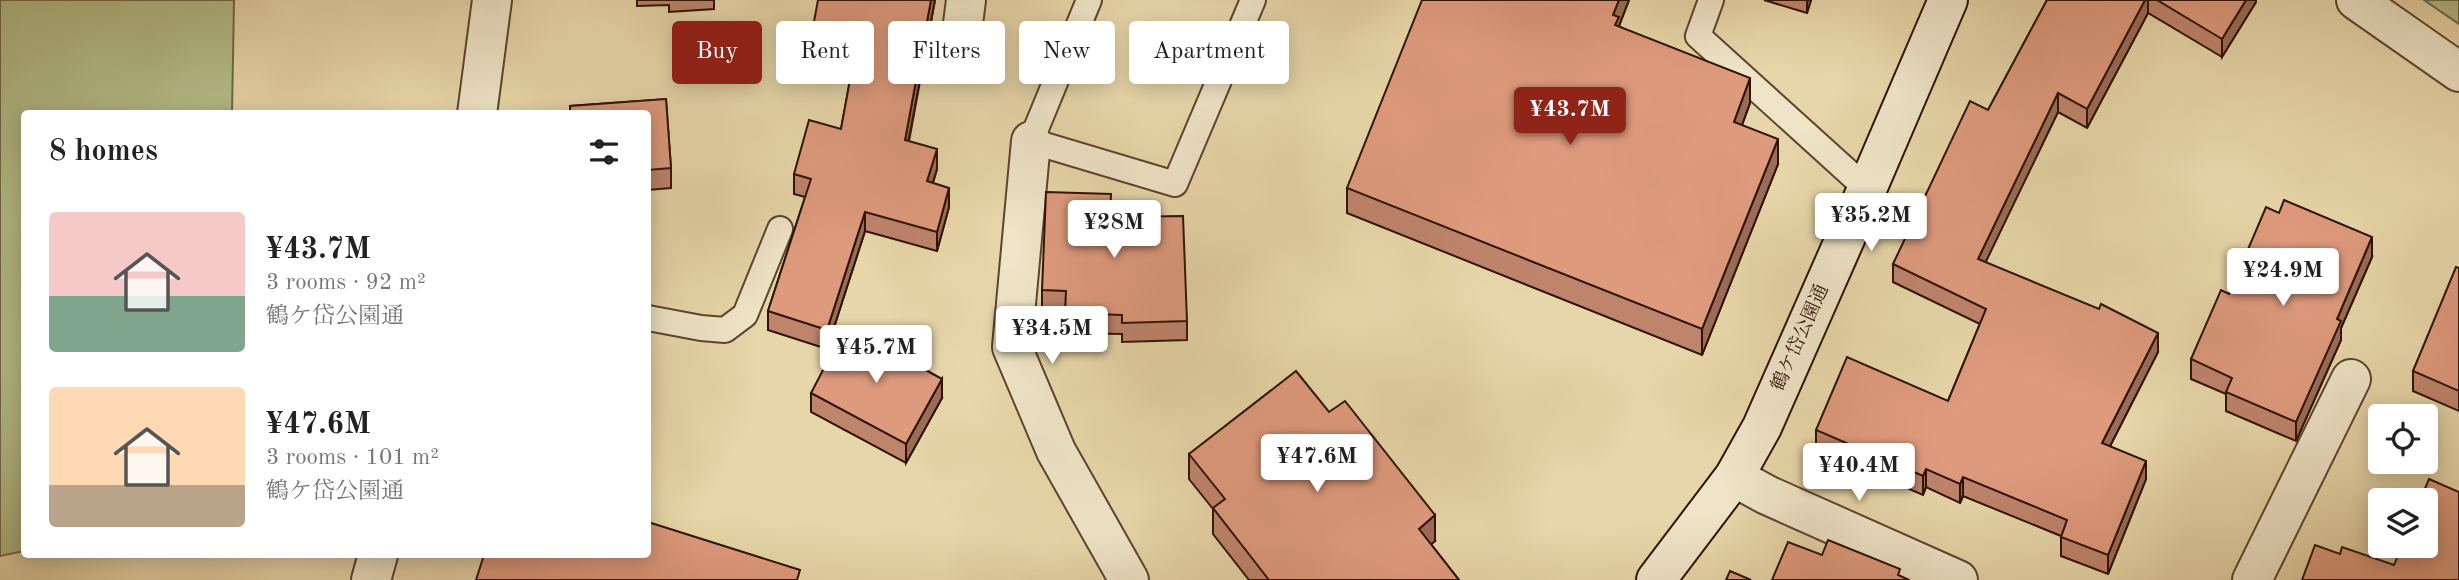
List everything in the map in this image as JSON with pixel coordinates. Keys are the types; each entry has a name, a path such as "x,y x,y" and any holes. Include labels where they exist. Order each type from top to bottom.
{"street":[{"path":"478,110 492,0"},
{"path":"963,21 966,0"},
{"name":"鶴ケ岱公園通","path":"1657,580 1734,477 1762,427 1948,0"},
{"path":"2356,0 2459,72"},
{"path":"1031,141 1012,347 1056,452 1129,580"},
{"path":"2252,580 2351,379"},
{"path":"1734,477 1767,495 1958,580"},
{"path":"371,580 377,558"}],"lane":[{"path":"1089,0 1031,141 1175,184 1253,0"},
{"path":"1711,0 1698,36 1867,189"},
{"path":"651,319 725,330 745,315 780,229"}],"green space":[{"path":"0,0 234,0 232,110 21,110 21,552 0,556"},
{"path":"2424,0 2459,0 2459,24"}],"building":[{"path":"818,0 931,0 927,21 888,21 888,84 915,84 905,140 937,149 927,181 949,188 937,232 865,212 827,330 768,311 811,179 794,174 809,120 841,129 849,84 874,84 874,21 814,21"},
{"path":"1422,0 1619,0 1613,15 1619,17 1615,25 1750,78 1734,122 1778,139 1702,329 1347,188"},
{"path":"2047,0 2145,0 2087,109 2058,93 1978,259 2099,309 2101,304 2158,333 2102,443 2146,461 2108,555 2061,537 2067,520 1963,477 1960,484 1926,469 1923,476 1816,430 1847,357 1948,401 1986,309 1893,264 1970,101 1988,110"},
{"path":"2157,0 2246,0 2222,39"},
{"path":"666,99 671,168 651,170 651,110 570,110 570,106"},
{"path":"1046,192 1111,194 1110,217 1183,216 1187,321 1122,323 1122,315 1065,313 1066,291 1042,290"},
{"path":"2284,200 2372,237 2337,319 2341,321 2296,422 2226,392 2232,378 2191,359 2221,290 2229,294 2266,207 2279,213"},
{"path":"2456,267 2459,268 2459,391 2413,371"},
{"path":"846,326 942,379 906,444 811,393"},
{"path":"1296,371 1329,412 1345,401 1435,515 1419,529 1459,580 1269,580 1213,508 1225,499 1189,454"},
{"path":"2429,479 2459,492 2459,580 2302,580 2315,545 2340,554 2342,547 2394,565 2397,558 2438,558 2438,488 2425,488"},
{"path":"651,523 800,570 797,580 476,580 483,558 651,558"},
{"path":"1828,540 1900,569 1898,575 1909,580 1772,580 1788,542 1822,555"},
{"path":"1730,571 1751,580 1726,580"}]}
